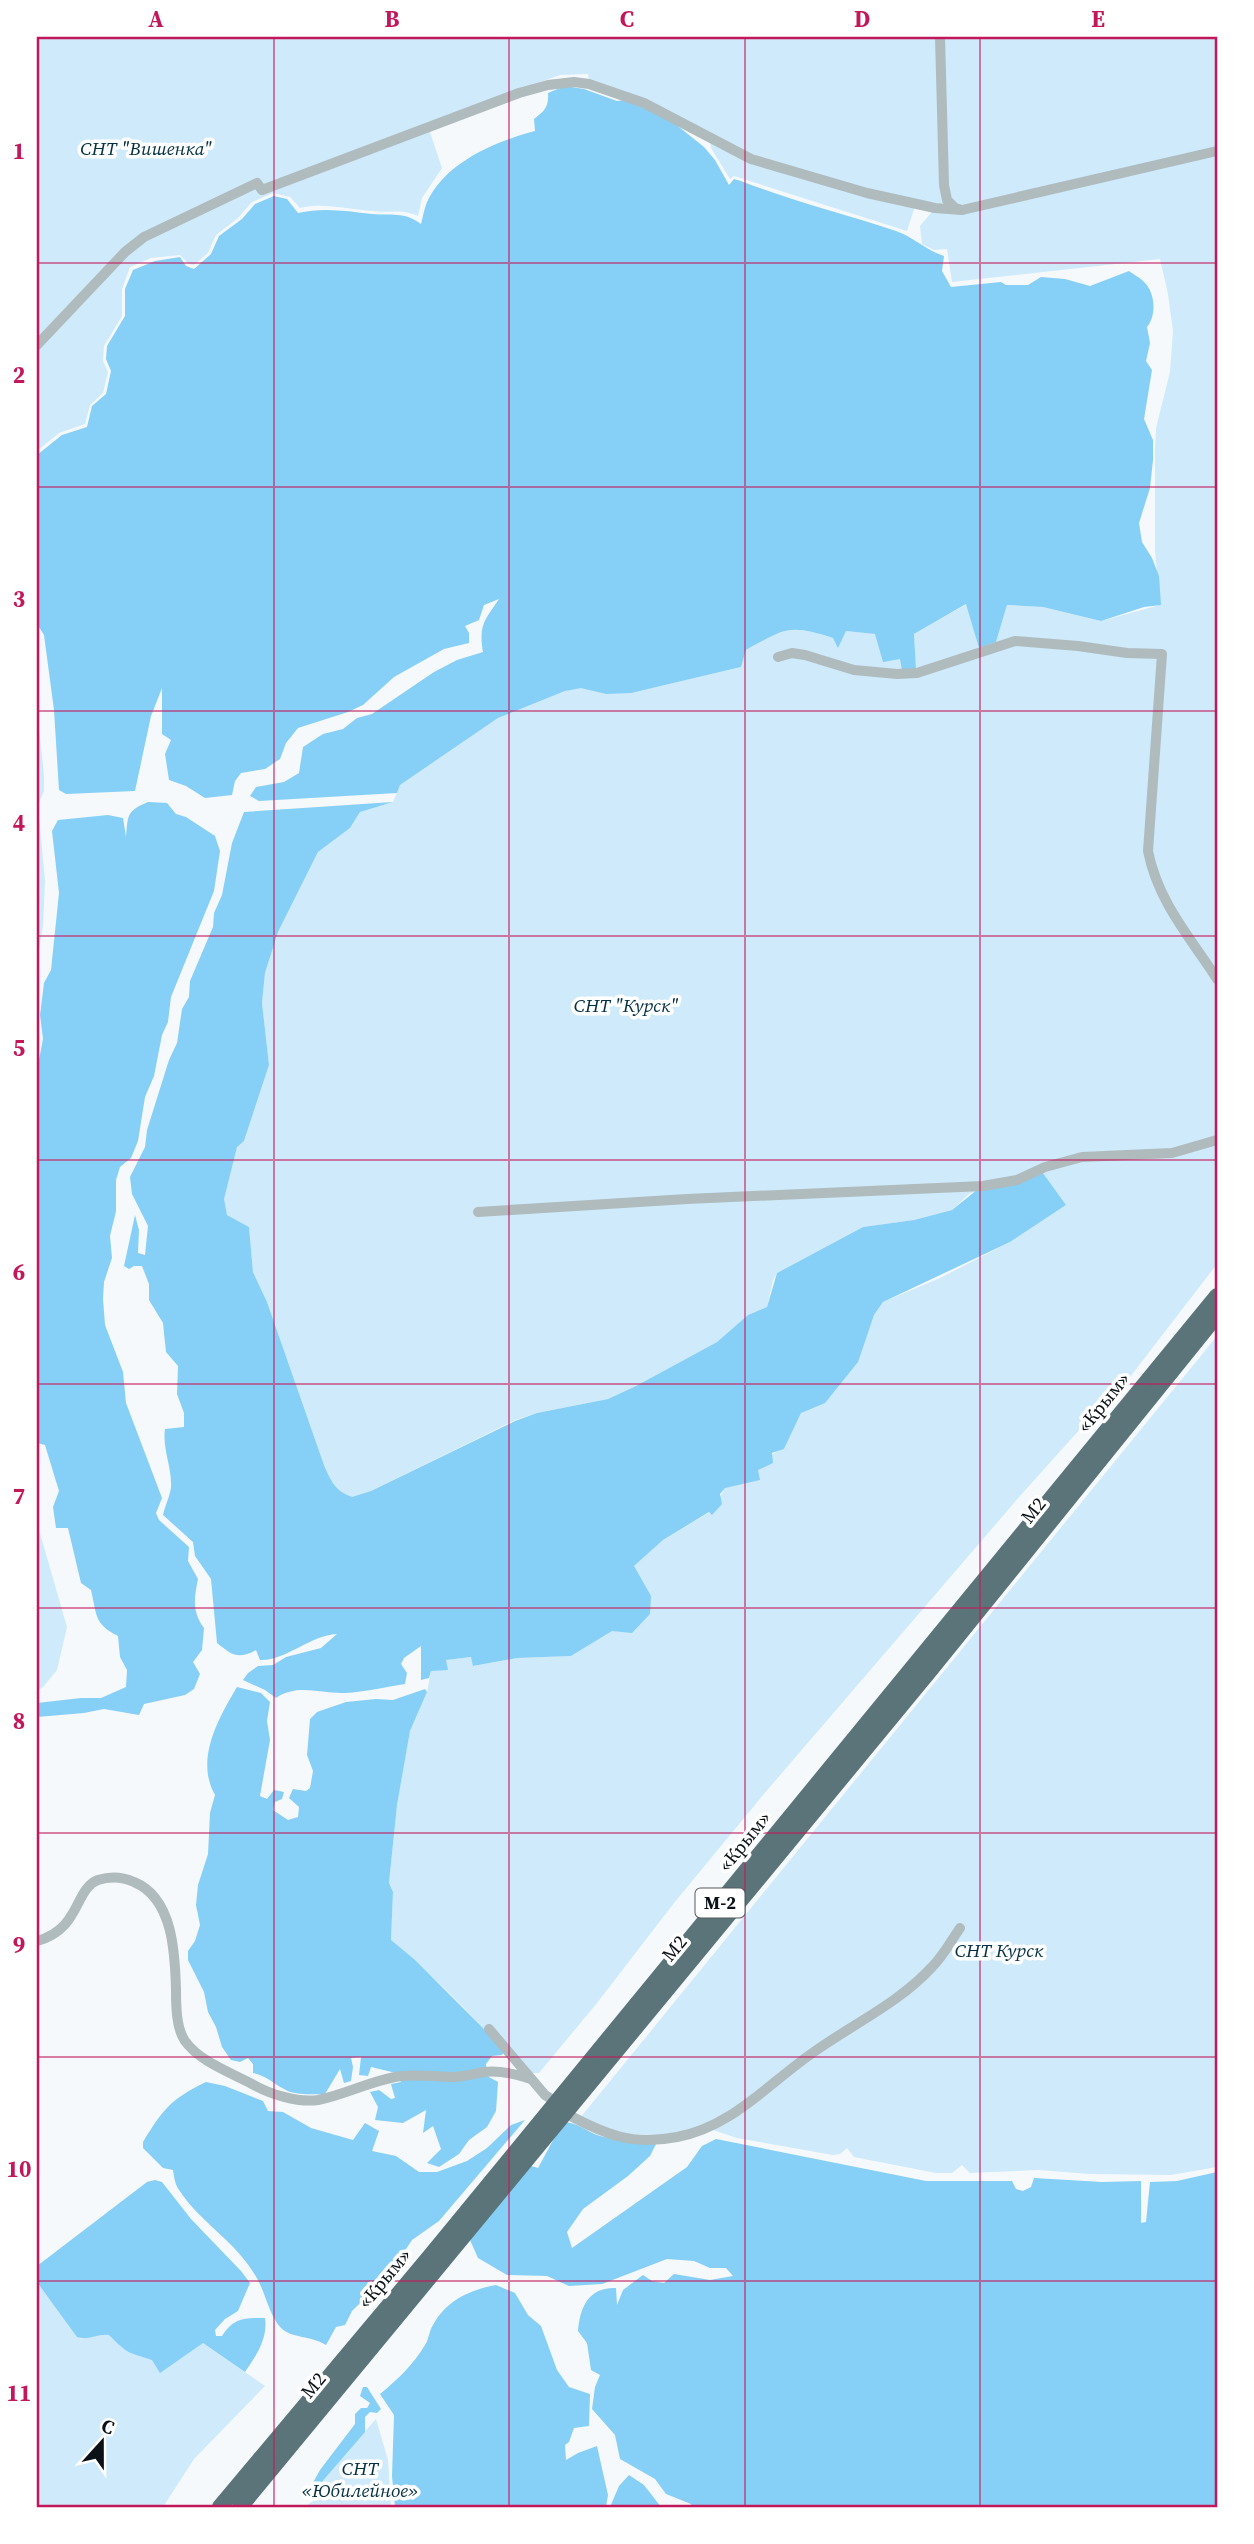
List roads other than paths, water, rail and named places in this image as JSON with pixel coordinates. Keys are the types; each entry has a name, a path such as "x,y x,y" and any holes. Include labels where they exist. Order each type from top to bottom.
{"highway":[{"name":"«Крым»","path":"220,2507 561,2108 1217,1296"},
{"name":"М2","path":"240,2507 561,2108 941,1657 1217,1315"}],"street":[{"path":"940,37 944,186 947,200 955,208 962,210"},
{"path":"37,345 125,253 144,237 257,183 262,190 430,125 548,85 574,82 589,84 645,103 751,159 867,193 935,208 962,210 1217,150"},
{"path":"778,657 792,653 854,670 897,674 917,673 1015,640 1127,653 1162,654 1148,851 1152,872 1166,904 1217,979"},
{"path":"478,1212 687,1199 983,1186 1017,1180 1045,1167 1082,1157 1152,1156 1217,1140"},
{"path":"37,1941 62,1928 72,1917 83,1894 96,1881 126,1878 148,1889 159,1900 164,1912 171,1937 176,2007 184,2039 202,2057 254,2086 282,2096 317,2100 379,2080 407,2075 454,2077 488,2071 531,2079"},
{"path":"489,2029 545,2095 561,2108 605,2134 617,2137 674,2138 704,2130 748,2104 811,2053 908,1989 939,1959 960,1928"}],"park label":[{"name":"СНТ \"Вишенка\"","path":"146,148"},
{"name":"СНТ \"Курск\"","path":"626,1005"},
{"name":"СНТ Курск","path":"999,1950"},
{"name":"СНТ «Юбилейное»","path":"360,2479"}]}
